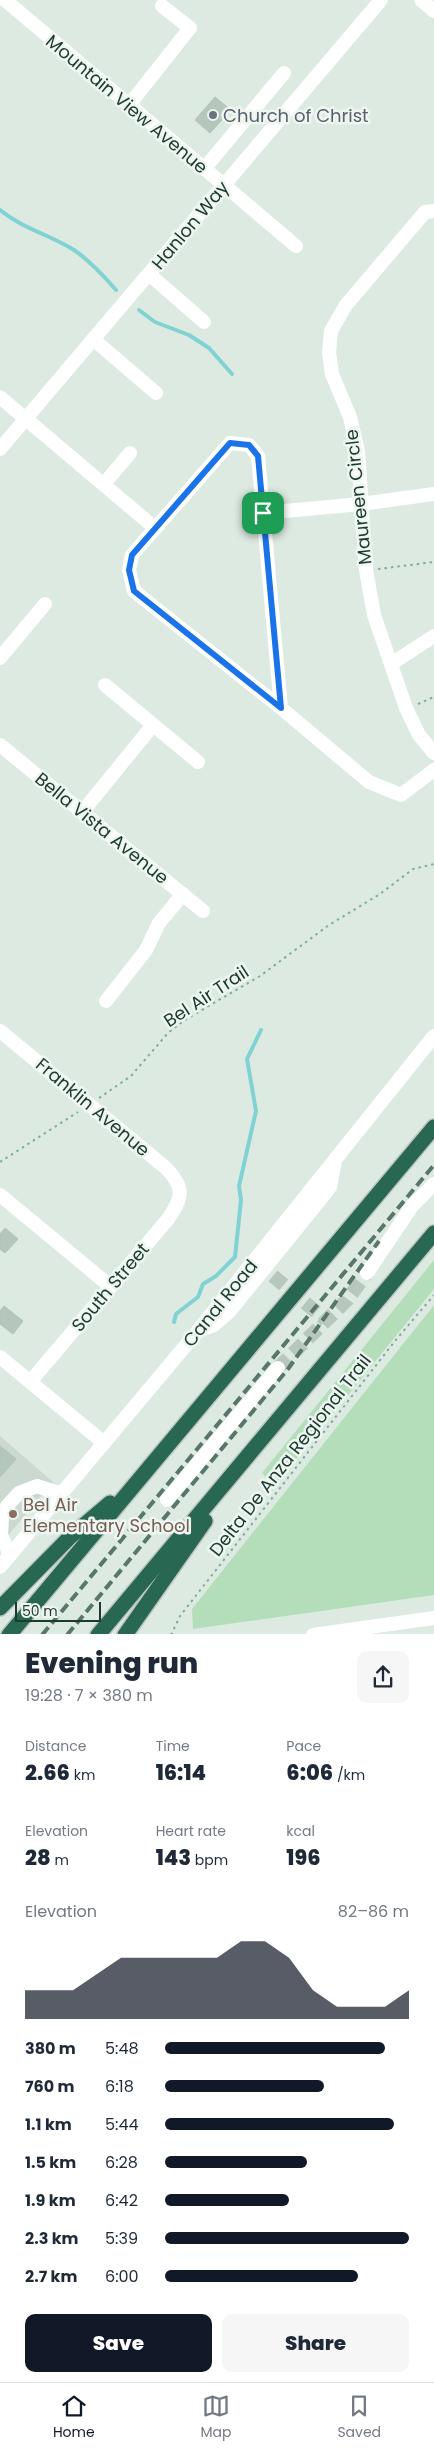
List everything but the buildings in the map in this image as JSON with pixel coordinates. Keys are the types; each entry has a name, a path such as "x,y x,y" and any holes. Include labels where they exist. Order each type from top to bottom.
{"highway":[{"path":"9,1634 434,1127"},
{"path":"98,1634 434,1234"},
{"path":"125,1634 255,1449"},
{"path":"0,1608 70,1537 138,1480"}],"street":[{"path":"0,3 4,0"},
{"name":"Mountain View Avenue","path":"4,0 296,246"},
{"name":"Hanlon Way","path":"0,449 381,0"},
{"path":"421,0 434,11"},
{"path":"129,105 190,28 162,6"},
{"path":"204,169 284,73"},
{"name":"Maureen Circle","path":"434,211 425,212 408,230 346,305 330,331 329,352 332,374 350,417 358,451 366,570 374,615 406,708 418,735 434,753"},
{"path":"149,274 204,322"},
{"path":"93,339 156,393"},
{"path":"0,397 155,528"},
{"path":"281,708 258,456 249,445 230,443 132,555 129,570 134,591 281,708 369,782 401,795 434,770"},
{"path":"107,487 130,453"},
{"path":"263,513 361,504 434,494"},
{"path":"0,658 45,604"},
{"path":"391,664 434,636"},
{"path":"105,685 198,762"},
{"path":"83,811 153,725"},
{"name":"Bella Vista Avenue","path":"0,744 204,911"},
{"path":"106,1001 146,950 159,923 183,894"},
{"name":"Franklin Avenue","path":"0,1031 166,1168 177,1180 180,1187"},
{"name":"Canal Road","path":"0,1566 197,1332 434,1036"},
{"path":"197,1332 214,1325 269,1272 330,1187 335,1160"},
{"path":"367,1273 412,1206 434,1184"},
{"name":"South Street","path":"30,1382 168,1219 176,1207 180,1187"},
{"path":"0,1195 110,1286"},
{"path":"0,1357 104,1443"},
{"path":"167,1500 278,1368"},
{"path":"10,1555 1,1535 2,1518 7,1506 19,1494 37,1486 61,1494"},
{"path":"313,1634 434,1618"}],"path":[{"path":"366,570 434,562"},
{"path":"406,708 434,697"},
{"name":"Bel Air Trail","path":"0,1162 131,1076 168,1033 183,1021 260,976 329,924 380,894 413,869 434,864"},
{"name":"Delta De Anza Regional Trail","path":"171,1634 180,1616 395,1341 434,1295"}],"shaded area":[{"name":"Bel Air Elementary School","path":"0,1436 53,1482 0,1545"}],"green space":[{"path":"434,1260 434,1289 274,1486 262,1473"},
{"path":"434,1305 434,1595 193,1629 192,1609"}],"waterway":[{"path":"0,210 17,222 74,250 96,268 116,290"},
{"path":"139,310 155,322 189,335 209,348 232,374"},
{"path":"174,1322 176,1314 198,1297 203,1284 216,1276 235,1257 241,1200 239,1186 256,1111 247,1059 261,1030"}],"tunnel":[{"path":"278,1368 347,1300 367,1273"},
{"path":"273,1276 326,1320"}],"railway":[{"path":"43,1634 434,1165"},
{"path":"68,1634 288,1369 379,1241"}],"place":[{"name":"Church of Christ","path":"213,115"},
{"name":"Bel Air Elementary School","path":"13,1514"}],"route":[{"path":"230,443 249,445 258,456 263,513 269,578 281,708 134,591 129,570 132,555 230,443"}]}
